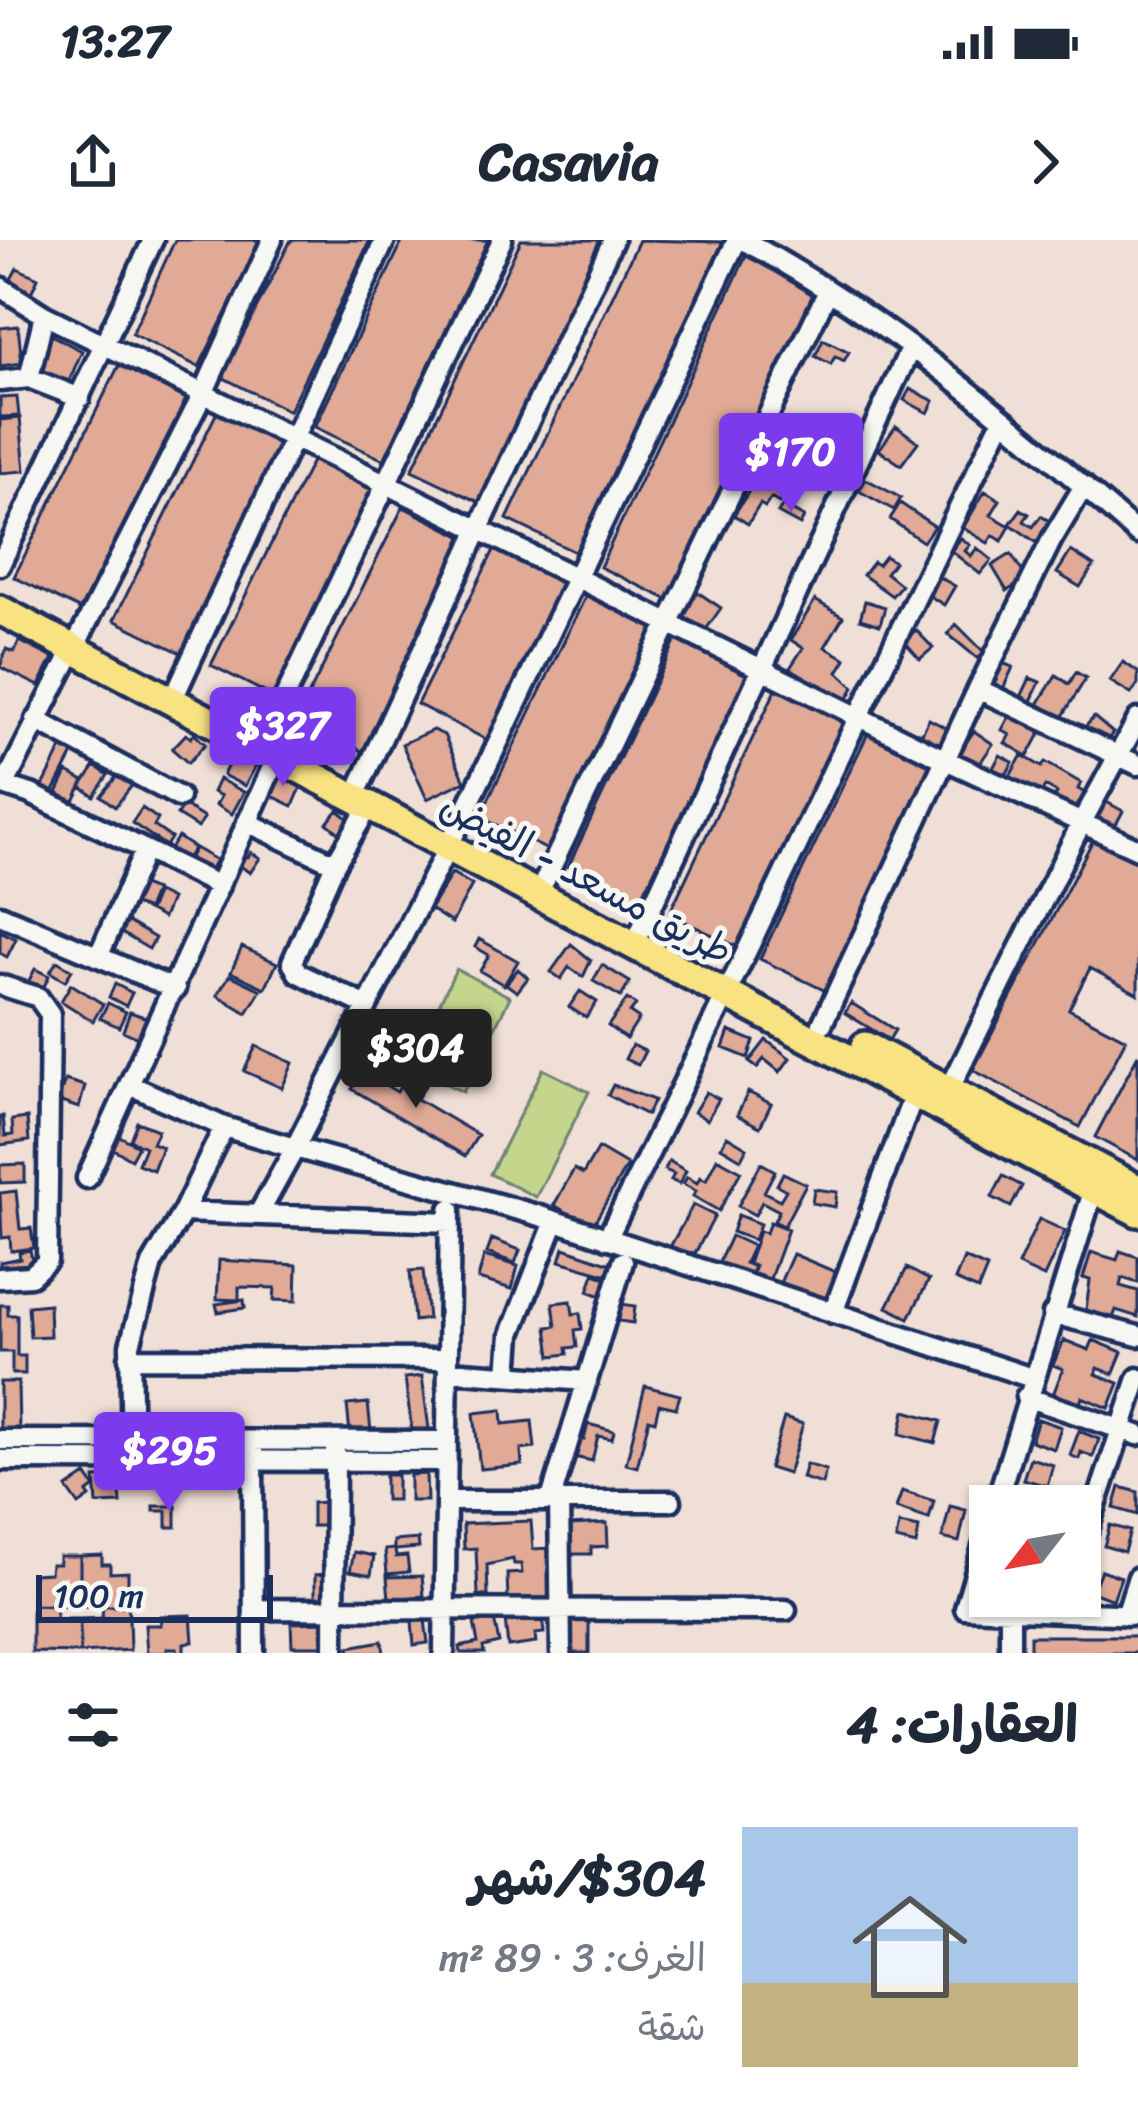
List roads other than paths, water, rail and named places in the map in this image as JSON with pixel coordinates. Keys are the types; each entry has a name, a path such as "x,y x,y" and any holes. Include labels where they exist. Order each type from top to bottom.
{"main road":[{"name":"طريق مسعد - الفيض","path":"0,594 77,642 275,745"},
{"name":"طريق مسعد - الفيض","path":"0,610 178,688 365,795 1097,1179 1138,1189"},
{"name":"طريق مسعد - الفيض","path":"452,840 641,929 732,987 822,1024 917,1084 949,1090 1097,1179 1138,1212"}],"street":[{"path":"1,562 153,240"},
{"path":"218,886 2,784 203,394 272,240"},
{"path":"178,688 385,240"},
{"path":"87,1178 175,989 388,485 502,240"},
{"path":"367,1006 298,973 292,962 614,240"},
{"path":"259,1214 452,840 574,577 740,240 828,291 910,350 1138,534"},
{"path":"0,287 105,346 946,760 1138,849"},
{"path":"545,880 828,291"},
{"path":"28,379 44,315"},
{"path":"641,929 910,350"},
{"path":"0,381 28,379 80,398"},
{"path":"607,1239 1002,420"},
{"path":"822,1024 1052,538 1084,486"},
{"path":"979,689 1138,765"},
{"path":"949,1090 1138,719"},
{"path":"36,720 178,797"},
{"path":"247,822 335,864"},
{"path":"99,955 145,850"},
{"path":"0,915 175,989"},
{"path":"0,985 38,998 50,1014 47,1262 32,1276 0,1278"},
{"path":"833,1312 917,1084"},
{"path":"130,1085 224,1127 554,1220 833,1312 1130,1431"},
{"path":"132,1450 129,1358 152,1264 224,1127"},
{"path":"1001,1485 1097,1179"},
{"path":"444,1653 451,1192"},
{"path":"183,1212 450,1222"},
{"path":"508,1375 512,1334 554,1220"},
{"path":"561,1653 555,1499 623,1262"},
{"path":"1053,1314 1138,1336"},
{"path":"129,1358 448,1365 587,1381"},
{"path":"1101,1500 1130,1431 1138,1378"},
{"path":"0,1440 132,1450 447,1451"},
{"path":"0,1460 132,1450"},
{"path":"253,1450 254,1653"},
{"path":"334,1653 335,1450"},
{"path":"446,1502 671,1501"},
{"path":"1101,1614 1132,1615 1138,1577"},
{"path":"254,1609 786,1610"},
{"path":"1010,1617 1010,1653"}]}
